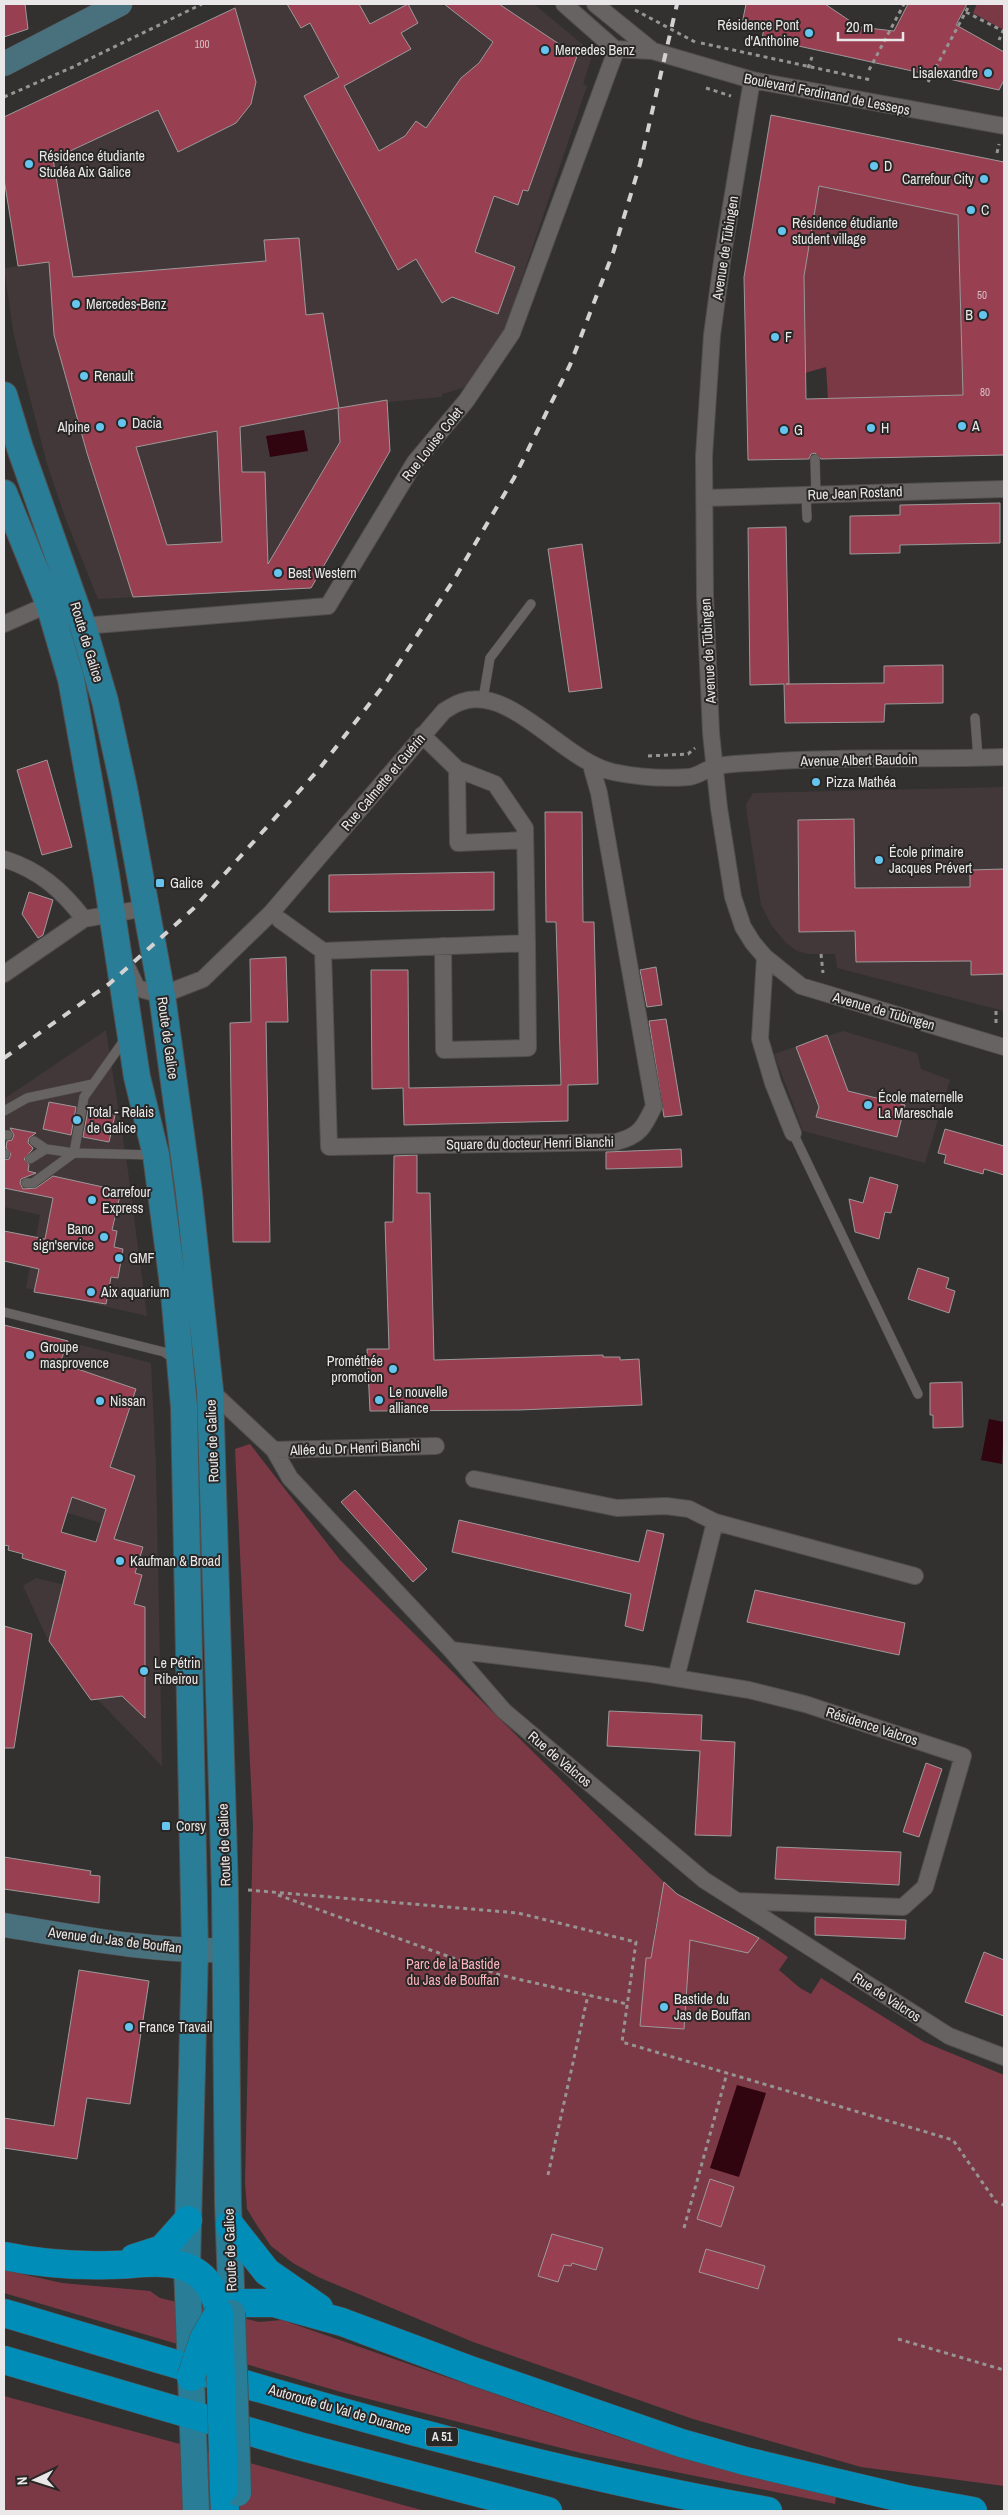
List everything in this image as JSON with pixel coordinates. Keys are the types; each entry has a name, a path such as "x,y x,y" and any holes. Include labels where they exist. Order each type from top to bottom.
{"highway":[{"path":"108,2265 162,2249 188,2220"},
{"path":"230,2225 252,2254 279,2282 342,2322"},
{"path":"4,2256 63,2263 108,2265 162,2263 187,2267 198,2273 209,2283 228,2311 231,2501"},
{"path":"191,2377 204,2338 228,2311 260,2302 274,2304 342,2322 473,2371 681,2443 755,2463 906,2499 973,2511"},
{"name":"Autoroute du Val de Durance","path":"4,2313 362,2416 547,2465 632,2485 768,2511"},
{"path":"4,2360 299,2446"},
{"path":"4,2377 299,2446 548,2511"}],"main road":[{"name":"Route de Galice","path":"4,394 16,450 60,600 71,679 106,874 130,1033 156,1155 174,1293 182,1389 194,1950 187,2267 196,2511"},
{"name":"Route de Galice","path":"4,494 60,600 82,626 105,701 124,788 162,995 188,1184 210,1390 226,1950 230,2225 228,2311"}],"street":[{"path":"4,64 120,4"},
{"path":"564,4 615,49 653,51"},
{"path":"595,4 653,51"},
{"name":"Rue Louise Colet","path":"82,626 328,606 415,462 466,401 512,333 615,49"},
{"name":"Boulevard Ferdinand de Lesseps","path":"653,51 752,80 1004,126"},
{"name":"Avenue de Tübingen","path":"752,80 722,254 712,335 706,407 705,596 715,766 733,897 742,927 765,957 793,980 815,991 1004,1046"},
{"name":"Rue Jean Rostand","path":"706,498 1004,489"},
{"path":"4,624 60,600"},
{"name":"Rue Calmette et Guérin","path":"162,995 202,979 275,917 422,735 444,711 461,701 483,699 508,706 560,746 591,766 613,772 640,776 688,777 698,775 715,766"},
{"path":"422,735 457,769 495,784 525,828 528,1048 444,1050 443,946"},
{"name":"Avenue Albert Baudoin","path":"715,766 767,761 1004,757"},
{"name":"Square du docteur Henri Bianchi","path":"323,950 328,1147 616,1142 630,1139 643,1128 654,1106 599,793 591,766"},
{"path":"457,769 458,843 525,840"},
{"path":"4,859 25,866 49,882 68,899 84,919 114,928 146,908"},
{"path":"275,917 323,950 527,943"},
{"path":"4,972 84,919"},
{"path":"114,928 137,988 162,995"},
{"path":"765,957 760,1039 773,1083 793,1133"},
{"path":"182,1389 210,1390"},
{"name":"Rue de Valcros","path":"210,1390 274,1450 290,1478 451,1650 504,1711 704,1880 949,2036 1004,2057"},
{"name":"Allée du Dr Henri Bianchi","path":"274,1450 436,1446"},
{"path":"474,1480 617,1508 666,1506 689,1508 715,1522 915,1576"},
{"path":"676,1678 715,1522"},
{"name":"Résidence Valcros","path":"451,1650 676,1678 749,1690 804,1704 963,1756 925,1887 903,1907 736,1901"},
{"name":"Avenue du Jas de Bouffan","path":"4,1925 123,1944 194,1950 226,1950"}],"lane":[{"path":"807,518 815,459"},
{"path":"483,699 490,658 531,604"},
{"path":"976,718 978,758"},
{"path":"26,1183 33,1182 74,1153 84,1097 130,1033"},
{"path":"4,1111 27,1098 93,1084"},
{"path":"793,1133 918,1394"},
{"path":"34,1141 46,1149 74,1153 156,1155"},
{"path":"30,1159 46,1149"},
{"path":"4,1312 164,1352 180,1362"}],"path":[{"path":"4,97 73,67 202,4"},
{"path":"869,70 904,4"},
{"path":"928,82 970,4"},
{"path":"631,8 694,42 874,81"},
{"path":"966,12 1003,31 999,40"},
{"path":"643,756 688,754 697,746"},
{"path":"821,954 824,973"},
{"path":"996,1008 996,1023"},
{"path":"627,2004 500,1976 273,1893 518,1913 636,1942 622,2042 952,2140 996,2202 1004,2205"},
{"path":"548,2174 588,1995"},
{"path":"684,2228 727,2073"},
{"path":"898,2339 1004,2370"}],"shaded area":[{"path":"234,4 439,4 449,8 480,32 500,4 534,4 593,53 583,84 587,86 501,340 470,384 463,388 442,394 442,397 388,402 390,451 312,588 98,599 66,520 47,464 14,336 4,268 19,266 4,178 4,116 235,8"},
{"path":"304,430 308,451 270,457 266,436"},
{"name":"École primaire Jacques Prévert","path":"1004,787 1004,1011 837,968 835,954 808,954 797,951 786,943 772,926 761,905 747,815 746,804 753,793"},
{"path":"106,1030 128,1171 147,1316 26,1288 40,1215 4,1207 4,1099"},
{"name":"École maternelle La Mareschale","path":"843,1031 917,1053 921,1069 950,1080 925,1163 803,1131 774,1054"},
{"path":"4,1325 151,1363 156,1467 162,1766 98,1700 91,1700 46,1636 23,1586 36,1578 81,1589 101,1523 4,1494"},
{"path":"989,1419 1004,1422 1002,1464 981,1460"},
{"path":"737,2085 766,2093 739,2177 710,2168"}],"green space":[{"path":"977,4 1004,4 1004,30 973,13"},
{"path":"819,186 958,215 963,395 828,399 826,367 805,373 804,276"},
{"name":"Parc de la Bastide du Jas de Bouffan","path":"250,1444 340,1560 664,1882 654,1935 671,1936 748,1953 759,1937 788,1957 779,1970 800,1988 811,1994 821,1978 924,2042 1004,2075 1004,2486 861,2467 693,2419 473,2342 318,2277 293,2263 271,2246 247,2209 245,2183 253,1825 235,1449"},
{"path":"4,2270 62,2283 150,2291 160,2298 259,2322 282,2320 624,2439 736,2473 836,2497 835,2504 581,2453 341,2392 4,2293"},
{"path":"4,2396 425,2511 4,2511"}],"building":[{"path":"4,4 25,4 28,29 4,37"},
{"path":"287,4 359,4 370,24 408,4 418,23 401,33 411,49 344,86 379,151 405,136 416,121 426,128 461,78 479,63 493,42 444,4 499,4 577,56 528,191 523,190 518,205 494,196 475,252 515,267 498,314 452,297 442,303 416,259 398,270 304,96 339,77 310,23 301,28"},
{"path":"746,4 825,4 859,27 894,31 908,4 967,4 956,25 1004,52 1004,80 999,90 762,38 764,29 742,24"},
{"path":"235,8 256,82 251,104 236,123 178,152 158,110 53,159 73,277 266,261 264,240 299,238 306,315 323,313 339,408 387,400 390,451 311,588 133,597 87,453 54,335 49,262 18,266 4,179 4,117","holes":["338,408 340,442 268,564 265,472 242,472 240,427","217,431 222,542 167,545 136,447"]},
{"path":"771,115 1004,162 1004,455 821,459 815,453 811,454 809,459 748,460 744,277","holes":["819,186 958,215 963,395 806,399 804,276"]},
{"path":"1000,503 1000,543 900,545 900,553 850,554 850,516 900,515 900,505"},
{"path":"786,527 789,684 884,683 884,666 943,665 943,703 885,704 884,722 785,723 784,684 750,685 748,528"},
{"path":"582,544 602,688 569,692 548,549"},
{"path":"47,760 72,847 42,855 17,770"},
{"path":"545,812 582,812 583,922 594,922 598,1084 568,1085 568,1121 404,1125 403,1088 372,1089 371,970 408,970 409,1088 561,1085 556,922 546,922"},
{"path":"854,819 855,888 970,887 970,870 1004,869 1004,974 971,975 971,961 856,962 855,931 799,932 798,820"},
{"path":"494,872 494,910 329,912 329,875"},
{"path":"29,892 53,900 43,935 38,938 22,914"},
{"path":"286,957 288,1022 266,1022 270,1242 233,1242 230,1023 251,1022 250,959"},
{"path":"656,967 662,1005 647,1007 640,970"},
{"path":"666,1019 682,1115 664,1117 649,1021"},
{"path":"827,1035 848,1091 905,1105 897,1137 816,1117 819,1107 796,1047"},
{"path":"49,1102 76,1107 71,1135 43,1129"},
{"path":"88,1110 115,1115 109,1142 83,1137"},
{"path":"10,1128 36,1133 29,1138 28,1143 33,1148 24,1159 29,1165 28,1171 36,1173 21,1179 20,1183 23,1189 36,1188 53,1176 121,1191 112,1230 117,1231 114,1247 123,1249 118,1278 111,1277 106,1304 34,1292 39,1269 4,1261 4,1231 45,1239 53,1198 4,1188 4,1160 9,1159 11,1154 6,1148 7,1141 12,1140 14,1135"},
{"path":"945,1129 1004,1146 1004,1175 984,1169 983,1174 944,1163 946,1155 938,1153"},
{"path":"681,1149 682,1167 606,1169 606,1152"},
{"path":"417,1155 417,1193 430,1193 434,1360 603,1355 603,1357 620,1357 620,1360 639,1359 642,1405 519,1410 370,1411 367,1349 389,1349 385,1222 393,1222 394,1156"},
{"path":"870,1177 898,1185 891,1213 885,1212 879,1239 855,1232 849,1199 863,1203"},
{"path":"918,1268 949,1278 946,1288 955,1291 949,1313 908,1299"},
{"path":"4,1325 68,1341 60,1363 136,1389 110,1467 135,1476 114,1539 143,1547 135,1573 142,1575 134,1604 145,1607 145,1718 122,1696 91,1700 49,1641 66,1571 22,1558 23,1554 8,1550 9,1546 4,1545","holes":["72,1497 106,1509 96,1542 61,1532"]},
{"path":"962,1382 963,1427 933,1428 933,1415 930,1415 930,1383"},
{"path":"355,1490 427,1569 413,1582 341,1502"},
{"path":"459,1520 639,1562 647,1530 664,1534 643,1631 625,1626 631,1594 452,1552"},
{"path":"755,1590 905,1623 899,1655 747,1622"},
{"path":"4,1626 32,1634 14,1748 4,1748"},
{"path":"609,1711 702,1715 701,1740 735,1742 731,1836 695,1835 700,1751 607,1746"},
{"path":"926,1763 942,1769 919,1837 903,1832"},
{"path":"777,1847 901,1852 899,1885 775,1879"},
{"path":"4,1857 91,1871 90,1875 100,1876 99,1903 4,1889"},
{"path":"664,1882 677,1894 759,1938 748,1953 690,1940 684,2029 640,2026 646,1958 651,1958"},
{"path":"815,1917 906,1920 905,1939 815,1935"},
{"path":"984,1952 1004,1960 1004,2016 965,2002"},
{"path":"79,1970 149,1981 130,2104 87,2098 77,2159 4,2148 4,2118 54,2126"},
{"path":"710,2179 734,2187 721,2227 697,2219"},
{"path":"552,2234 603,2248 596,2270 572,2263 571,2266 564,2265 558,2282 538,2276"},
{"path":"706,2249 765,2266 758,2289 699,2272"}],"railway":[{"path":"4,1058 109,984 194,908 320,768 387,681 455,578 514,478 570,365 613,253 640,164 677,4"}],"place":[{"name":"Résidence Pont d'Anthoine","path":"809,33"},
{"name":"Mercedes Benz","path":"545,50"},
{"name":"Lisalexandre","path":"988,73"},
{"name":"Résidence étudiante Studéa Aix Galice","path":"29,164"},
{"name":"D","path":"874,166"},
{"name":"Carrefour City","path":"984,179"},
{"name":"C","path":"971,210"},
{"name":"Résidence étudiante student village","path":"782,231"},
{"name":"Mercedes-Benz","path":"76,304"},
{"name":"B","path":"983,315"},
{"name":"F","path":"775,337"},
{"name":"Renault","path":"84,376"},
{"name":"Dacia","path":"122,423"},
{"name":"A","path":"962,426"},
{"name":"Alpine","path":"100,427"},
{"name":"H","path":"871,428"},
{"name":"G","path":"784,430"},
{"name":"Best Western","path":"278,573"},
{"name":"Pizza Mathéa","path":"816,782"},
{"name":"École primaire Jacques Prévert","path":"879,860"},
{"name":"Galice","path":"160,883"},
{"name":"École maternelle La Mareschale","path":"868,1105"},
{"name":"Total - Relais de Galice","path":"77,1120"},
{"name":"Carrefour Express","path":"92,1200"},
{"name":"Bano sign'service","path":"104,1237"},
{"name":"GMF","path":"119,1258"},
{"name":"Aix aquarium","path":"91,1292"},
{"name":"Groupe masprovence","path":"30,1355"},
{"name":"Prométhée promotion","path":"393,1369"},
{"name":"Le nouvelle alliance","path":"379,1400"},
{"name":"Nissan","path":"100,1401"},
{"name":"Kaufman & Broad","path":"120,1561"},
{"name":"Le Pétrin Ribeïrou","path":"144,1671"},
{"name":"Corsy","path":"166,1826"},
{"name":"Bastide du Jas de Bouffan","path":"664,2007"},
{"name":"France Travail","path":"129,2027"}]}
